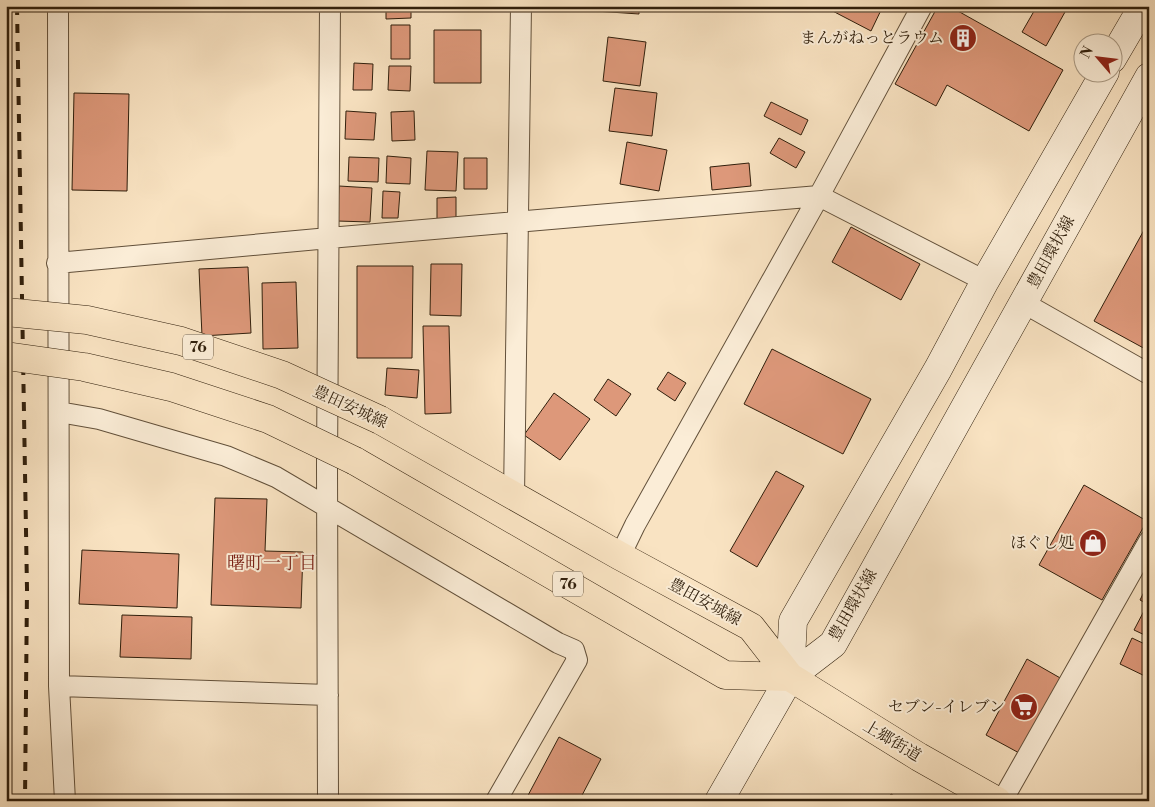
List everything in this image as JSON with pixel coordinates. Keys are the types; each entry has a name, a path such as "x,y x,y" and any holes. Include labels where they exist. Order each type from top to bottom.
{"main road":[{"path":"1122,41 1142,6"},
{"name":"豊田環状線","path":"790,677 833,644 1149,77"},
{"path":"719,801 790,677 793,621 1099,82"},
{"name":"豊田安城線","path":"6,312 87,320 181,340 282,375 380,420 620,556 751,627 790,677"},
{"name":"76","path":"6,356 84,367 171,387 268,419 355,461 725,674 790,677"},
{"name":"上郷街道","path":"790,677 919,757 997,801"}],"street":[{"path":"58,6 59,686 65,801"},
{"path":"328,801 327,506 330,6"},
{"path":"514,496 521,6"},
{"path":"620,556 640,516 820,196 922,6"},
{"path":"57,263 820,196 985,282"},
{"path":"1022,302 1149,374"},
{"path":"59,412 99,419 226,456 276,477 558,643 574,650 577,660 496,801"},
{"path":"1002,801 1149,541"},
{"path":"59,686 328,695"}],"building":[{"path":"261,6 293,6 292,11"},
{"path":"386,6 411,6 411,18 386,19"},
{"path":"563,6 590,6 590,11 563,10"},
{"path":"596,6 639,6 639,14 595,11"},
{"path":"823,6 883,6 871,31"},
{"name":"まんがねっとラウム","path":"938,6 949,6 1063,70 1029,131 947,85 936,106 895,84"},
{"path":"1037,6 1055,6 1065,12 1046,46 1022,32"},
{"path":"391,25 410,25 410,59 391,59"},
{"path":"434,30 481,30 481,83 434,83"},
{"path":"608,37 646,42 640,86 603,81"},
{"path":"354,63 373,64 372,90 353,90"},
{"path":"389,66 411,66 410,91 388,90"},
{"path":"615,88 657,93 652,136 609,131"},
{"path":"74,93 129,94 127,191 72,190"},
{"path":"771,102 808,120 801,135 764,116"},
{"path":"346,111 376,113 374,140 345,139"},
{"path":"414,111 415,140 392,141 391,112"},
{"path":"779,138 805,152 796,168 770,153"},
{"path":"627,142 667,150 659,191 620,184"},
{"path":"427,151 458,152 456,191 425,190"},
{"path":"387,156 411,158 410,184 386,183"},
{"path":"349,157 379,158 378,182 348,181"},
{"path":"464,158 487,158 487,189 464,189"},
{"path":"749,163 751,186 712,190 710,167"},
{"path":"339,186 372,188 370,222 337,221"},
{"path":"383,191 400,192 398,218 382,218"},
{"path":"456,197 456,218 437,219 437,198"},
{"path":"1149,221 1149,351 1094,321"},
{"path":"851,227 920,264 901,300 832,262"},
{"path":"431,264 462,264 461,316 430,315"},
{"path":"357,266 413,266 412,358 357,358"},
{"path":"248,267 251,333 202,336 199,269"},
{"path":"296,282 298,348 263,349 262,283"},
{"path":"423,326 449,326 451,413 425,414"},
{"path":"772,349 871,399 843,454 744,404"},
{"path":"387,368 419,370 417,398 385,395"},
{"path":"668,372 686,383 675,401 657,389"},
{"path":"608,379 631,394 616,416 594,400"},
{"path":"554,393 590,419 560,460 524,435"},
{"path":"776,471 804,486 757,567 730,551"},
{"name":"ほぐし処","path":"1084,485 1147,521 1102,600 1039,565"},
{"path":"215,498 267,499 265,551 303,552 301,608 211,605"},
{"path":"82,550 179,554 177,608 79,604"},
{"path":"1149,582 1149,605 1140,600"},
{"path":"1145,609 1149,611 1149,637 1134,630"},
{"path":"122,615 192,617 191,659 120,657"},
{"path":"1132,638 1149,646 1149,678 1120,664"},
{"name":"セブン-イレブン","path":"1027,659 1062,679 1021,754 986,735"},
{"path":"559,737 601,759 579,801 525,801"},
{"path":"891,794 903,801 887,801"}],"railway":[{"path":"17,6 27,589 25,801"}],"place":[{"name":"まんがねっとラウム","path":"963,38"},
{"name":"ほぐし処","path":"1093,543"},
{"name":"セブン-イレブン","path":"1024,707"}],"district":[{"name":"曙町一丁目","path":"272,563"}]}
